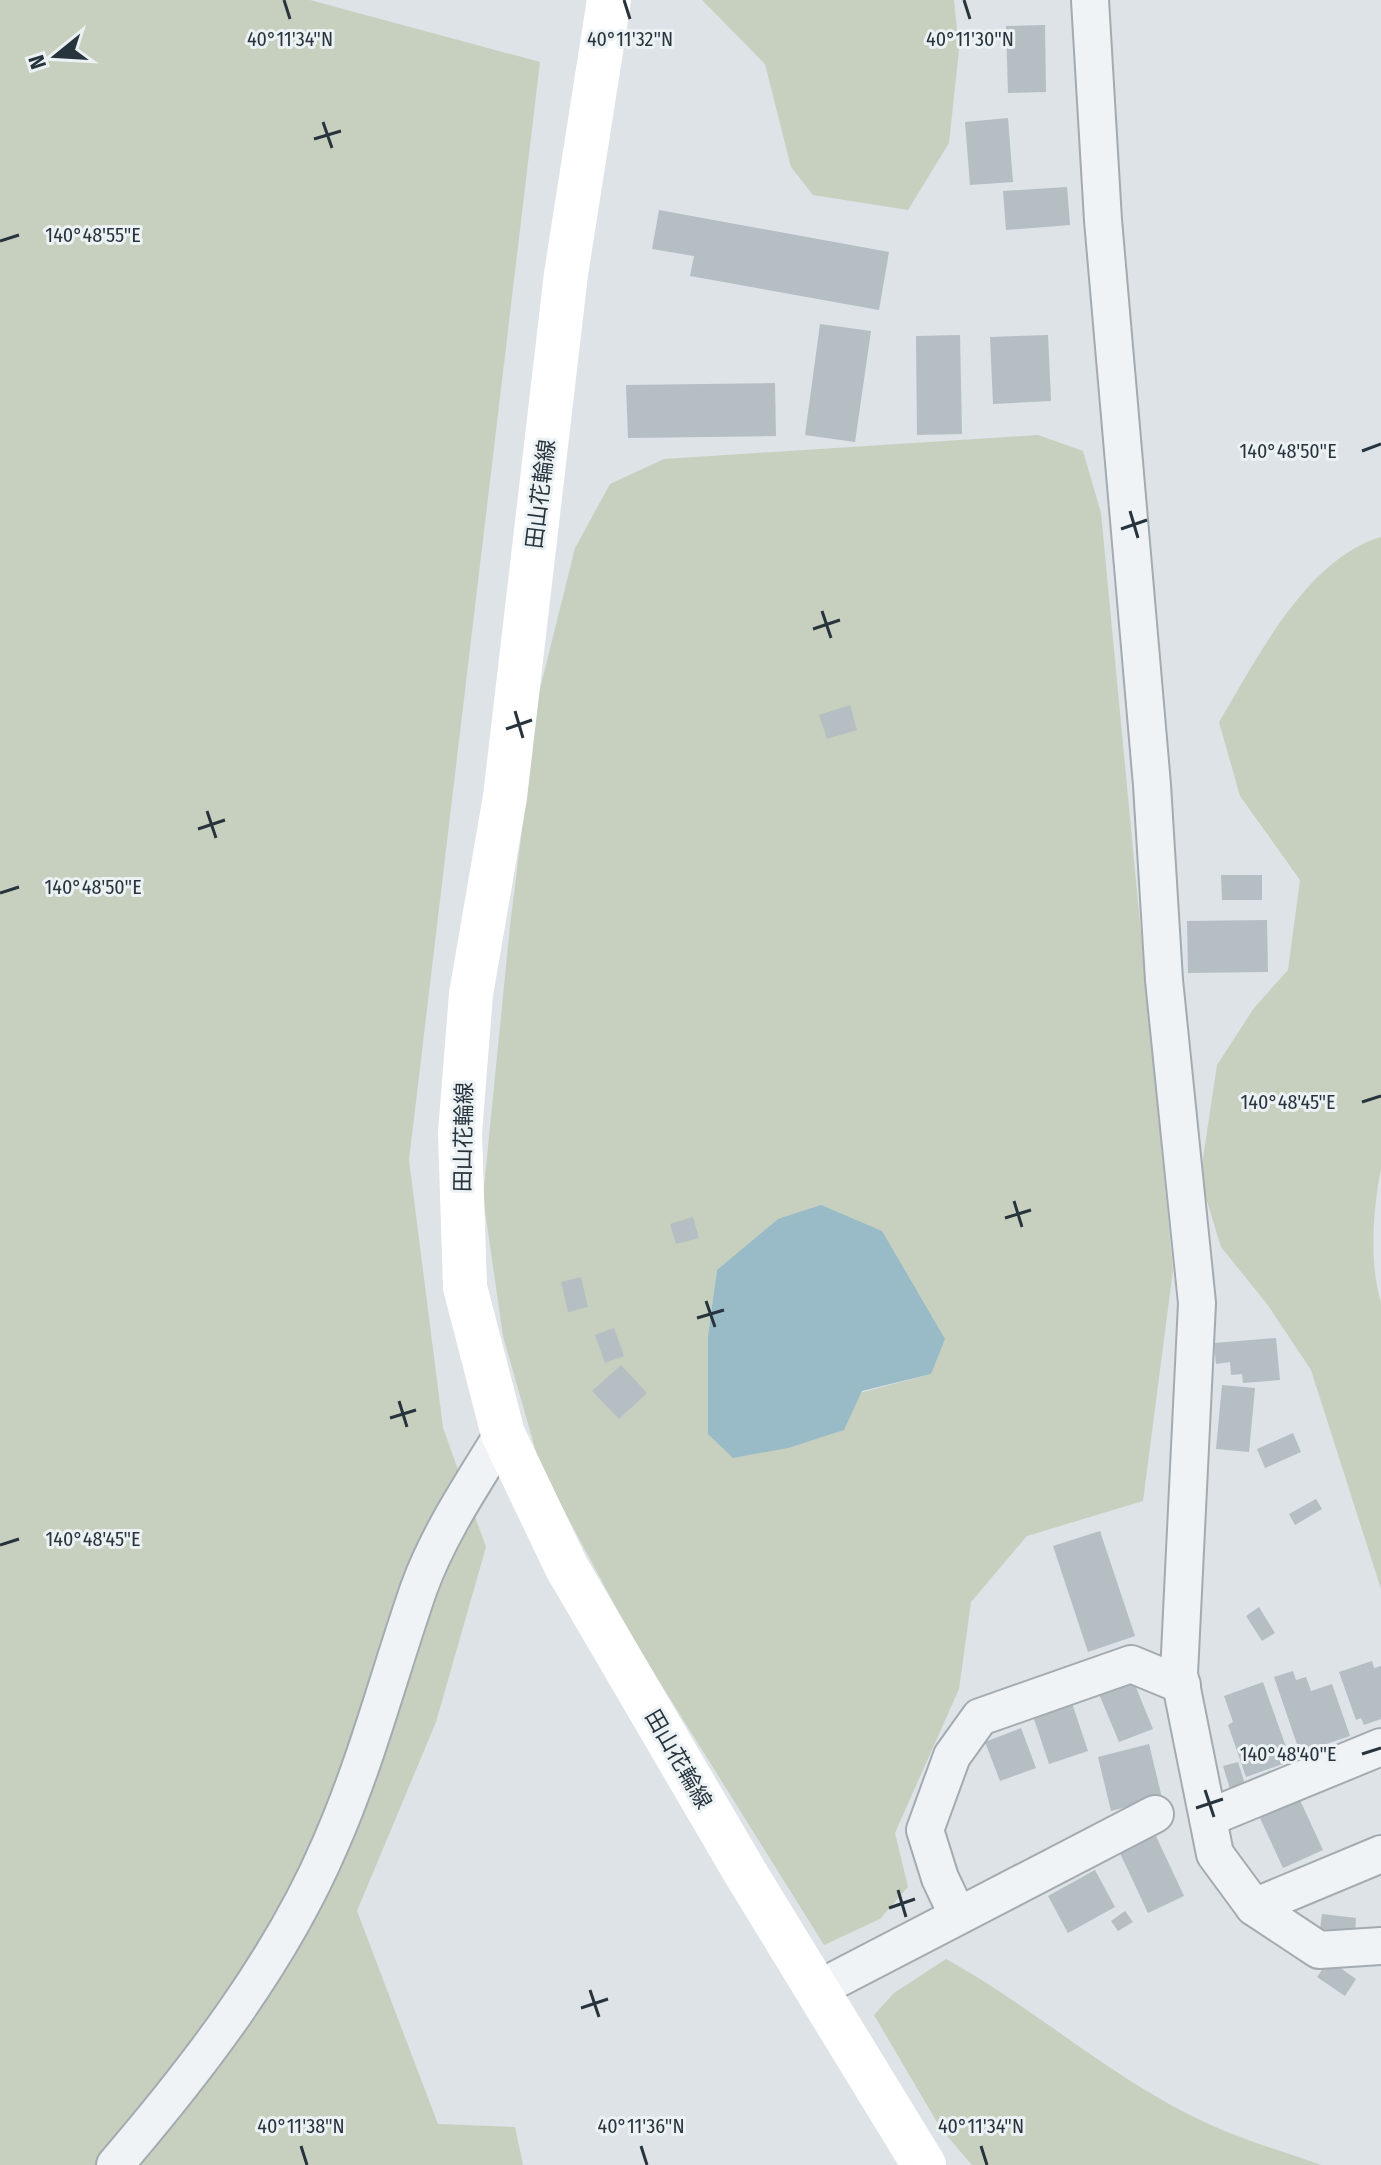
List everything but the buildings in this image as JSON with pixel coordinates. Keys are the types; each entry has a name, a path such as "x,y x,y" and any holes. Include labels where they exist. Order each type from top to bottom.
{"main road":[{"name":"田山花輪線","path":"609,0 566,274 505,797 471,994 460,1133 465,1287 503,1434 567,1568 746,1874 924,2165"}],"street":[{"path":"1090,0 1103,220 1152,785 1164,980 1197,1303 1182,1685 1215,1854 1254,1907 1319,1950 1381,1946"},
{"path":"115,2165 158,2115 225,2025 285,1931 330,1846 386,1699 420,1586 448,1526 503,1434"},
{"path":"958,1916 940,1878 925,1830 952,1756 980,1717 1131,1664 1182,1685"},
{"path":"1208,1818 1381,1747"},
{"path":"818,1989 1155,1814"},
{"path":"1254,1907 1381,1854"}],"green space":[{"path":"0,0 310,0 540,62 409,1160 443,1428 486,1547 436,1722 357,1911 438,2124 515,2127 523,2165 0,2165"},
{"path":"702,0 954,0 959,50 949,143 908,210 813,195 791,167 765,64"},
{"path":"1038,435 1083,451 1101,513 1173,1270 1143,1501 1027,1536 971,1602 959,1689 895,1833 908,1887 880,1919 824,1945 634,1641 540,1466 503,1336 483,1197 510,926 539,693 575,548 610,484 664,459","holes":["717,1270 931,1374 708,1433 708,1335"]},
{"path":"1381,537 1381,1169 1374,1236 1375,1271 1381,1302 1381,1589 1311,1370 1267,1304 1221,1247 1200,1178 1217,1065 1254,1008 1288,970 1300,880 1240,796 1219,722 1267,642 1307,589 1329,566 1354,549"},
{"path":"946,1959 1176,2108 1238,2136 1321,2165 972,2165 941,2129 874,2015 894,1993"}],"water":[{"path":"821,1205 882,1231 945,1339 931,1374 862,1391 844,1430 788,1448 733,1458 708,1434 708,1335 717,1270 778,1219"}]}
